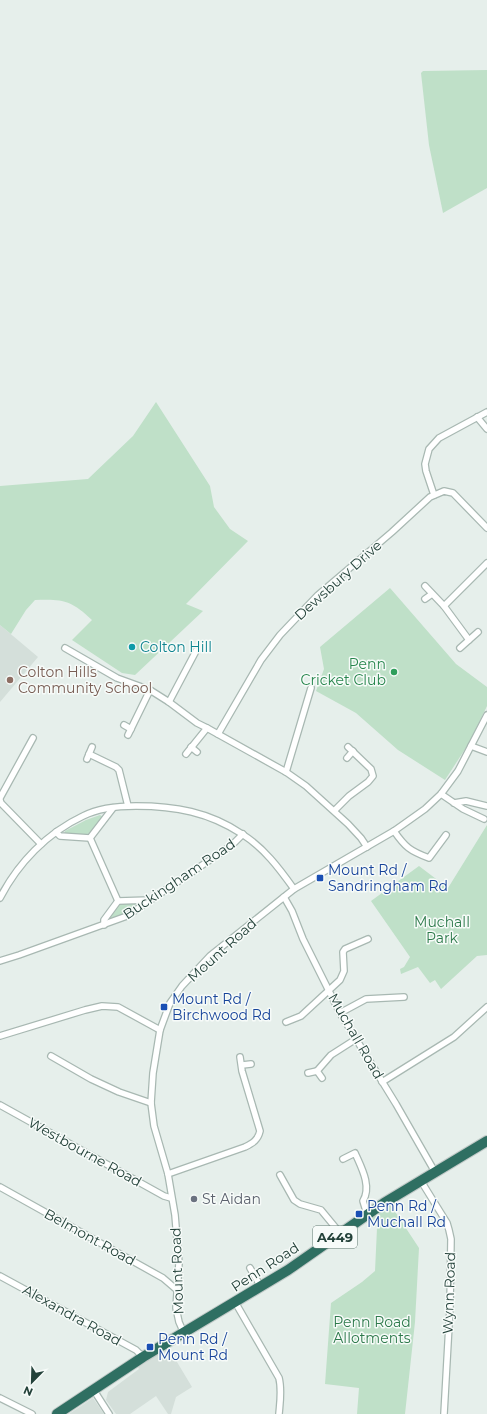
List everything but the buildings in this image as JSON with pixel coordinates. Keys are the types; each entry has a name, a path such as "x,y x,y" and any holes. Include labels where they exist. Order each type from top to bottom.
{"highway":[{"name":"Penn Road","path":"57,1414 183,1331 288,1270 367,1214 487,1141"}],"street":[{"path":"487,412 438,438 429,449 425,464 434,495 444,491 453,493 487,528"},
{"path":"477,417 487,430"},
{"name":"Dewsbury Drive","path":"218,734 261,660 280,635 318,595 434,495"},
{"path":"444,606 487,563"},
{"path":"425,586 444,606 468,640"},
{"path":"425,599 432,594"},
{"path":"460,648 478,632"},
{"path":"65,648 117,678 150,690 197,723 286,772 306,786 334,810 355,831 366,847"},
{"path":"169,702 196,651"},
{"path":"286,772 311,688"},
{"path":"128,735 150,690"},
{"name":"Mount Road","path":"183,1331 177,1314 179,1263 175,1215 168,1174 154,1126 151,1103 153,1073 160,1030 170,1003 190,976 215,952 294,889 394,830 425,809 441,794 458,771 487,715"},
{"path":"124,725 131,729"},
{"path":"186,754 207,728"},
{"path":"33,738 0,799 1,803 40,844"},
{"path":"471,746 487,752"},
{"path":"92,747 88,757 116,767 119,770 128,806"},
{"path":"191,748 198,752"},
{"path":"334,810 349,796 368,782 373,776 371,769 350,749 347,758"},
{"path":"441,794 471,813 484,819"},
{"path":"454,803 466,801 487,806"},
{"path":"471,813 476,803"},
{"path":"0,898 6,886 20,866 40,844 56,832 83,816 101,810 128,806 158,806 185,809 226,825 243,834 256,844 273,861 294,889"},
{"path":"113,808 90,838 90,842 118,901"},
{"path":"394,830 404,845 417,854 429,858 446,835"},
{"path":"56,832 60,836 90,838"},
{"name":"Buckingham Road","path":"0,961 19,956 128,916 232,845 243,834"},
{"path":"0,882 6,886"},
{"name":"Muchall Road","path":"284,897 340,1013 435,1172"},
{"path":"118,901 150,900"},
{"path":"104,925 104,920 118,901"},
{"path":"286,1022 301,1016 340,980 344,971 343,952 345,949 368,938"},
{"path":"340,1013 366,999 404,997"},
{"path":"0,1036 102,1006 118,1007 160,1030"},
{"path":"382,1082 454,1037 487,1007"},
{"path":"308,1072 317,1071 331,1055 356,1039"},
{"path":"51,1056 91,1079 119,1092 151,1103"},
{"path":"168,1174 253,1143 259,1138 260,1131 240,1057"},
{"path":"242,1065 251,1064"},
{"path":"317,1071 322,1078"},
{"name":"Westbourne Road","path":"0,1105 164,1196 171,1198"},
{"path":"343,1159 355,1153 362,1168 367,1187 367,1195 363,1201 367,1214"},
{"path":"280,1175 294,1200 300,1204 321,1210 340,1233"},
{"name":"Wynn Road","path":"421,1181 446,1223 451,1239 450,1307 444,1414"},
{"name":"Belmont Road","path":"0,1187 163,1278 177,1290"},
{"path":"250,1268 261,1287"},
{"name":"Alexandra Road","path":"0,1276 136,1350 143,1357"},
{"path":"235,1302 279,1378 281,1384 279,1414"},
{"path":"93,1389 110,1414"},
{"path":"0,1398 32,1414"}],"shaded area":[{"name":"Colton Hills Community School","path":"0,625 38,657 0,702"},
{"path":"168,1347 192,1387 176,1397 171,1414 168,1414 156,1396 130,1414 116,1414 106,1400 108,1392 139,1369 138,1367"},
{"path":"93,1398 104,1414 69,1414"}],"green space":[{"path":"487,70 487,188 443,213 429,145 421,73 423,71"},
{"path":"156,402 210,486 214,507 230,529 248,541 186,604 203,611 135,675 122,673 72,640 92,620 78,608 66,602 35,600 26,610 11,634 0,625 0,486 88,479 133,436"},
{"path":"390,588 456,664 487,687 487,706 469,743 445,780 398,750 356,713 316,691 324,669 320,647"},
{"path":"100,815 103,817 94,829 87,834 64,834 65,831 86,820"},
{"name":"Muchall Park","path":"487,825 487,955 477,956 441,989 435,980 430,983 418,967 401,974 400,969 404,967 410,957 371,901 419,866 448,888"},
{"path":"131,903 135,904 135,908 121,917 109,919 117,905"},
{"name":"Penn Road Allotments","path":"390,1204 419,1248 415,1322 405,1414 357,1414 359,1388 325,1384 331,1303 362,1282 375,1271 377,1228 370,1219"}],"place":[{"name":"Colton Hill","path":"132,647"},
{"name":"Penn Cricket Club","path":"394,672"},
{"name":"Colton Hills Community School","path":"10,680"},
{"name":"Mount Rd / Sandringham Rd","path":"320,878"},
{"name":"Mount Rd / Birchwood Rd","path":"164,1007"},
{"name":"St Aidan","path":"194,1199"},
{"name":"Penn Rd / Muchall Rd","path":"359,1214"},
{"name":"Penn Rd / Mount Rd","path":"150,1347"}]}
